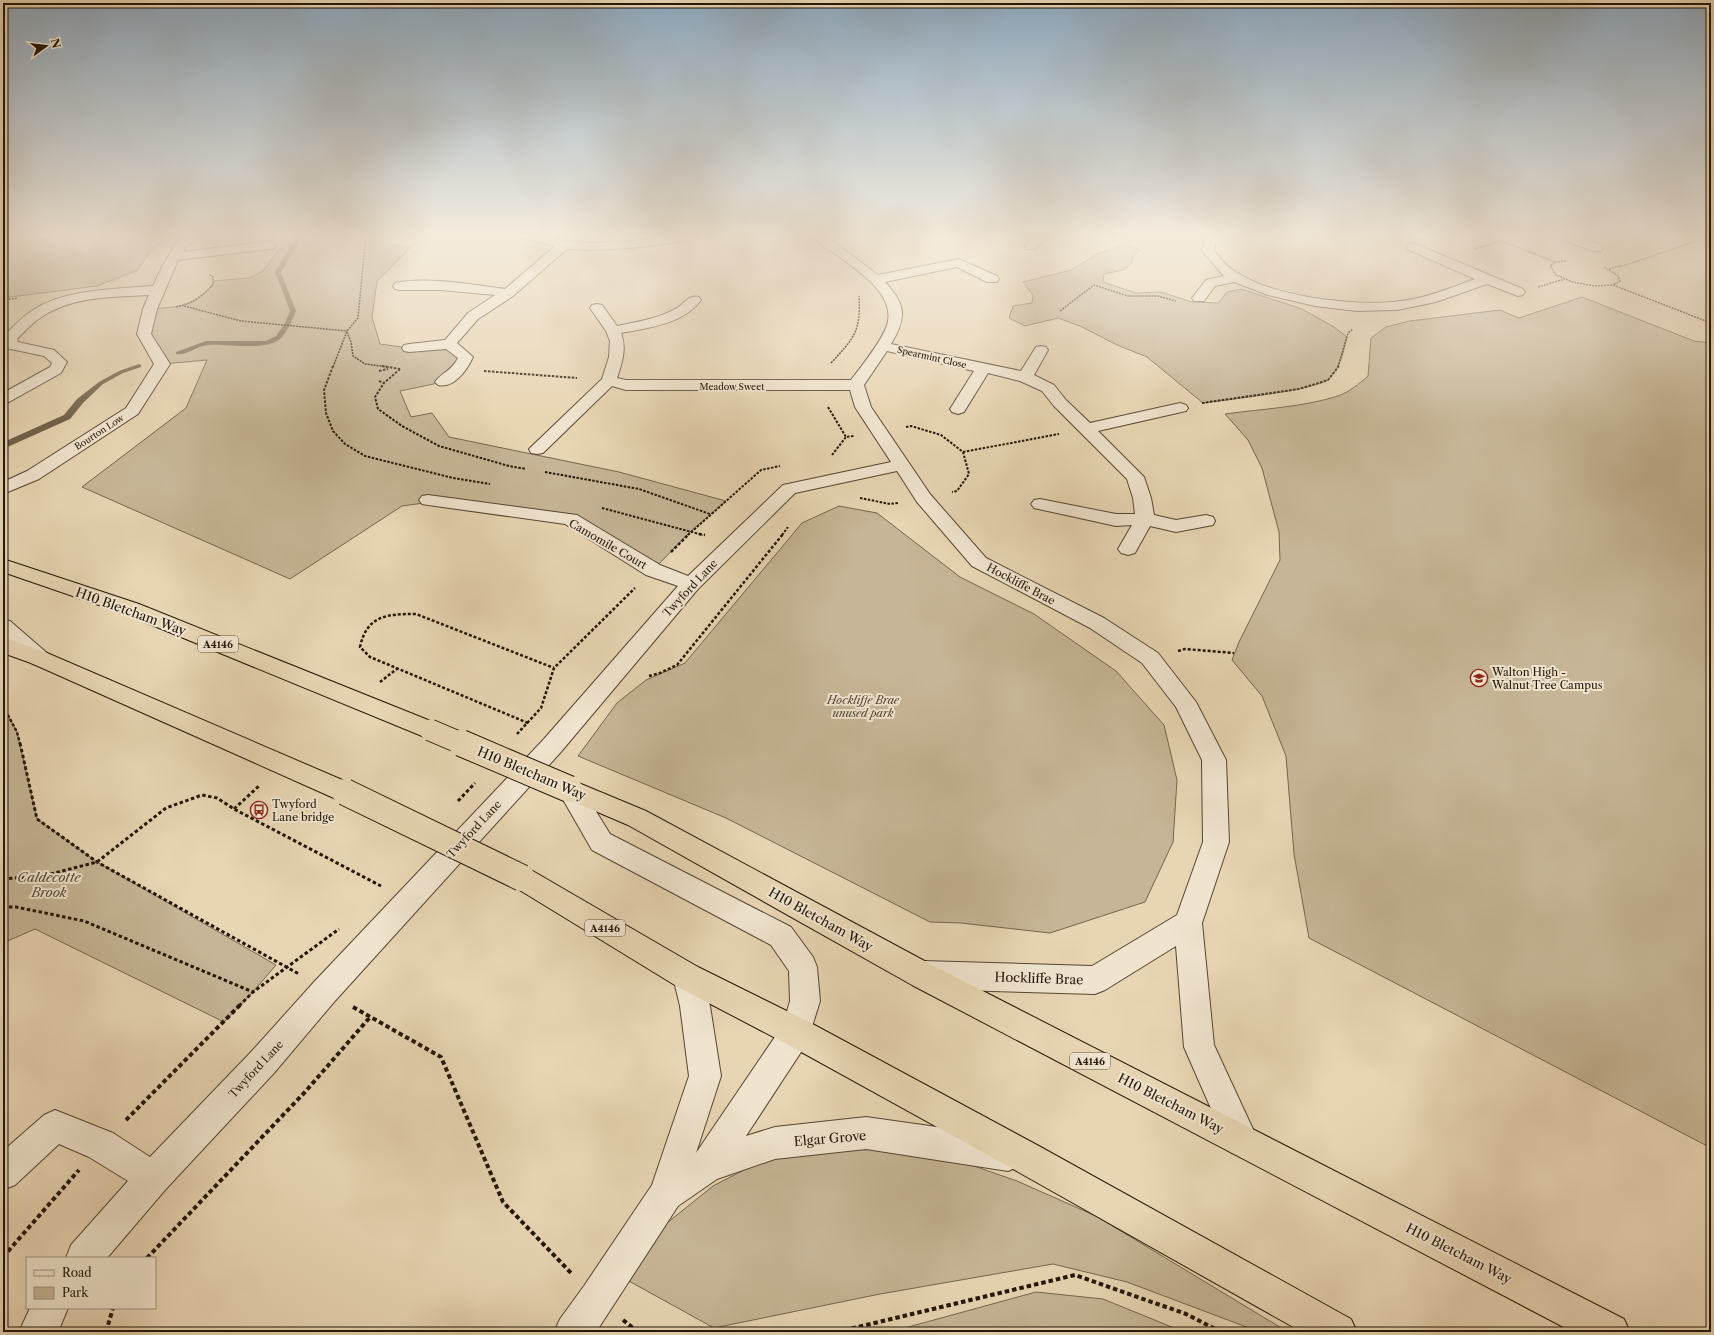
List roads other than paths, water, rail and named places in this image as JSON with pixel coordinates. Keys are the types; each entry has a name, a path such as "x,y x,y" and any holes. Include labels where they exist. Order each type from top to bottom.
{"highway":[{"name":"H10 Bletcham Way","path":"3,565 132,609 358,699 637,818 922,975 1612,1332"},
{"name":"A4146","path":"3,645 39,658 283,764 345,792 522,878 688,977 796,1032 1025,1157 1338,1332"}],"street":[{"path":"3,399 56,370 60,362 49,353 11,345 10,338 29,320 42,311 59,304 99,296"},
{"name":"Bourton Low","path":"3,489 33,475 132,411 162,364 144,334 150,309 156,296"},
{"path":"449,344 473,316 503,296"},
{"path":"856,385 882,346 895,322 894,305 889,296"},
{"path":"1292,296 1307,300 1357,306 1397,306 1436,296"},
{"path":"613,331 676,315 691,306 694,300"},
{"path":"537,449 609,382 616,357 617,341 613,331 597,308"},
{"path":"409,348 449,344 466,357 460,369 443,382"},
{"name":"Spearmint Close","path":"882,346 983,369 1026,377 1048,388 1086,429 1135,477 1142,498 1144,519"},
{"path":"1026,377 1041,350"},
{"name":"Spearmint Close","path":"958,409 983,369"},
{"name":"Meadow Sweet","path":"609,382 626,385 856,385"},
{"name":"Hockliffe Brae","path":"856,385 863,406 923,498 979,562 1097,623 1150,658 1185,702 1214,760 1216,842 1188,923 1199,1047 1242,1140"},
{"path":"1086,429 1180,408"},
{"name":"Twyford Lane","path":"85,1257 153,1178 263,1062 324,992 552,746 691,584 733,543 789,489 902,465"},
{"name":"Bourton Low","path":"3,503 33,475"},
{"name":"Camomile Court","path":"428,500 570,519 653,570 691,584"},
{"path":"1040,504 1116,520 1144,519 1176,526 1206,521"},
{"path":"1128,549 1144,519"},
{"path":"3,626 39,658"},
{"name":"Elgar Grove","path":"569,790 601,842 781,936 803,967 805,1001 796,1032 708,1165"},
{"name":"Hockliffe Brae","path":"922,975 1095,980 1188,923"},
{"name":"Elgar Grove","path":"573,1332 597,1299 666,1194 705,1076 695,1006 688,977"},
{"path":"3,1173 56,1126 101,1145 153,1178"},
{"name":"Elgar Grove","path":"666,1194 708,1165 775,1143 866,1133 1025,1157"},
{"path":"38,1332 50,1309"}],"waterway":[{"path":"178,353 206,343 267,343 278,337 288,323 293,311 287,296"},
{"path":"3,447 67,417 80,401 101,383 121,372 139,366"}],"place":[{"name":"Walton High - Walnut Tree Campus","path":"1479,678"},
{"name":"Twyford Lane bridge","path":"259,810"}],"park label":[{"name":"Hockliffe Brae unused park","path":"863,706"},
{"name":"Caldecotte Brook","path":"49,884"}]}
